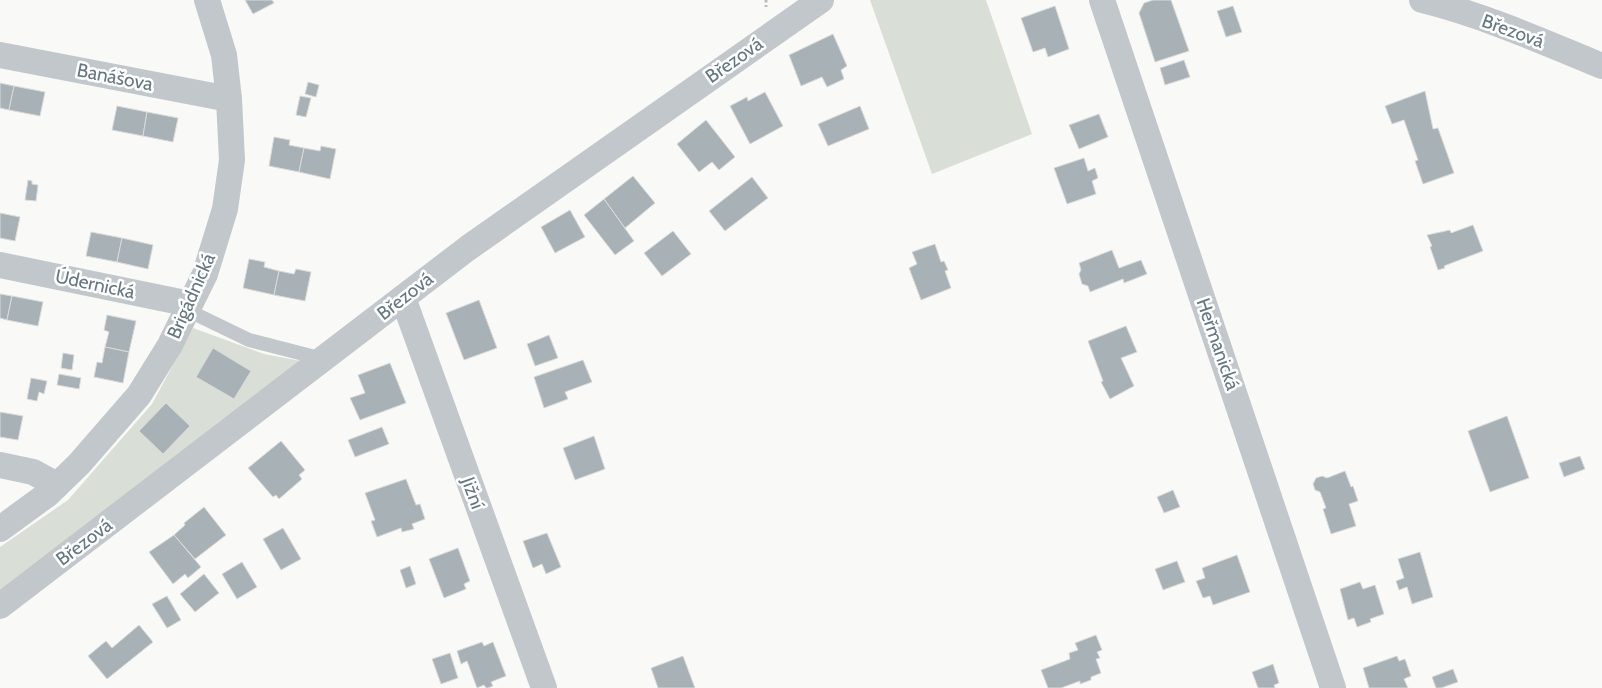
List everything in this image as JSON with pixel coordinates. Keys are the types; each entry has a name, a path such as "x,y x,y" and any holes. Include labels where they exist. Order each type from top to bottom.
{"street":[{"name":"Brigádnická","path":"0,529 58,485 79,464 139,395 170,346 205,274 225,209 232,160 230,99 224,55 207,0"},
{"name":"Březová","path":"0,606 468,248 821,0"},
{"name":"Heřmanická","path":"1102,0 1333,688"},
{"name":"Březová","path":"1422,0 1442,5 1542,41 1602,66"},
{"name":"Banášova","path":"0,55 230,99"},
{"name":"Údernická","path":"0,265 189,307"},
{"name":"Jižní","path":"402,298 544,688"},
{"path":"0,465 33,472 58,485"}],"lane":[{"path":"189,307 249,340 323,359"}],"shaded area":[{"path":"870,0 986,0 1032,134 932,174"},
{"path":"193,328 264,354 301,361 0,595 0,547 68,500 152,404"}],"building":[{"path":"245,0 272,0 274,3 253,14"},
{"path":"1153,0 1171,0 1189,51 1155,62 1139,13 1144,3"},
{"path":"1055,6 1069,49 1048,57 1045,48 1033,52 1021,18"},
{"path":"1233,6 1242,32 1226,37 1217,11"},
{"path":"833,34 847,66 841,70 844,79 827,87 822,77 801,86 789,55"},
{"path":"1184,60 1190,77 1165,85 1160,68"},
{"path":"308,82 319,85 316,97 305,94"},
{"path":"0,83 14,86 9,110 0,108"},
{"path":"14,86 45,92 40,116 9,110"},
{"path":"1425,91 1433,129 1438,128 1454,173 1423,184 1415,161 1418,160 1404,120 1392,124 1385,106"},
{"path":"765,92 783,126 750,144 730,106 747,97 748,101"},
{"path":"300,96 311,98 306,117 296,115"},
{"path":"117,106 147,112 143,136 112,130"},
{"path":"860,106 869,129 828,146 818,124"},
{"path":"147,112 178,118 173,142 143,136"},
{"path":"1099,114 1108,137 1079,149 1069,125"},
{"path":"706,120 735,157 719,170 712,162 699,172 677,144"},
{"path":"274,137 290,140 289,145 304,148 299,172 269,166"},
{"path":"321,146 336,149 330,179 299,172 304,148 320,151"},
{"path":"1084,158 1088,171 1095,168 1098,178 1092,181 1096,194 1067,204 1054,168"},
{"path":"633,176 655,203 625,228 604,199"},
{"path":"752,177 768,198 725,231 709,211"},
{"path":"28,180 32,181 32,184 38,185 36,201 25,200"},
{"path":"604,199 634,241 615,255 584,215"},
{"path":"570,210 585,237 555,253 541,227"},
{"path":"0,213 20,217 15,241 0,238"},
{"path":"1473,225 1483,251 1438,270 1427,235 1450,230 1451,233"},
{"path":"673,231 691,254 662,276 644,253"},
{"path":"91,232 122,238 117,262 86,256"},
{"path":"122,238 153,245 148,269 117,262"},
{"path":"935,244 941,262 944,261 948,270 945,271 951,288 921,300 909,268 917,264 912,252"},
{"path":"1112,250 1119,268 1141,260 1147,274 1124,283 1123,279 1090,292 1088,286 1082,284 1079,274 1081,270 1079,263"},
{"path":"249,259 265,262 264,267 279,271 274,295 243,288"},
{"path":"296,269 311,272 305,301 274,295 279,271 294,274"},
{"path":"0,294 12,296 7,320 0,318"},
{"path":"12,296 43,302 38,326 7,320"},
{"path":"479,300 497,348 464,360 446,313"},
{"path":"107,315 136,321 129,352 105,347 109,332 104,330"},
{"path":"1126,326 1137,352 1121,358 1134,386 1110,399 1101,382 1103,381 1088,341"},
{"path":"549,335 558,358 535,366 527,344"},
{"path":"105,347 129,352 123,383 94,377 97,362 102,363"},
{"path":"213,348 251,371 234,399 196,377"},
{"path":"63,353 74,355 72,370 61,368"},
{"path":"583,360 592,382 565,392 568,399 544,408 534,377"},
{"path":"390,363 406,403 360,420 350,398 365,393 358,375"},
{"path":"59,374 81,378 79,389 57,385"},
{"path":"31,378 47,381 44,394 39,392 37,401 27,399"},
{"path":"166,403 190,426 163,454 139,431"},
{"path":"0,412 23,416 18,440 0,437"},
{"path":"1507,416 1529,478 1490,492 1468,431"},
{"path":"382,427 389,444 355,457 348,440"},
{"path":"594,436 605,469 575,480 563,448"},
{"path":"281,441 305,470 299,475 302,479 279,499 276,495 273,497 248,468"},
{"path":"1580,456 1585,469 1564,477 1559,463"},
{"path":"1345,471 1358,501 1349,504 1356,526 1331,534 1323,509 1326,508 1320,492 1315,490 1313,484 1316,478 1322,476 1327,478"},
{"path":"406,479 416,505 420,504 425,519 412,524 414,529 402,532 401,528 377,537 371,521 375,520 365,493"},
{"path":"1173,490 1180,507 1164,513 1157,497"},
{"path":"204,507 226,535 195,559 174,535 185,525 184,523"},
{"path":"283,528 301,559 281,570 263,539"},
{"path":"547,533 561,567 546,574 542,564 533,568 523,541"},
{"path":"174,535 201,567 188,578 185,574 173,584 149,552"},
{"path":"458,548 470,581 464,584 466,589 444,598 429,559"},
{"path":"1420,552 1433,597 1412,604 1407,587 1399,590 1396,581 1404,578 1398,559"},
{"path":"1237,555 1250,592 1213,605 1210,596 1203,598 1196,581 1205,578 1202,568"},
{"path":"1177,561 1185,582 1163,590 1155,569"},
{"path":"242,562 257,587 237,599 222,574"},
{"path":"410,566 416,584 406,588 400,570"},
{"path":"204,574 219,593 195,612 180,594"},
{"path":"1360,582 1363,589 1375,585 1384,614 1370,619 1371,622 1357,627 1354,618 1348,620 1340,589"},
{"path":"167,596 181,620 167,628 152,604"},
{"path":"139,625 153,642 107,679 88,656 106,641 112,648"},
{"path":"1096,635 1102,650 1097,652 1100,658 1096,659 1101,673 1091,677 1091,680 1080,684 1080,681 1061,688 1048,688 1041,670 1070,659 1069,653 1078,650 1075,643"},
{"path":"482,642 484,646 493,642 506,676 491,682 493,686 488,688 484,685 477,688 467,661 461,664 457,651"},
{"path":"450,653 458,678 441,684 432,659"},
{"path":"683,656 695,688 658,688 651,668"},
{"path":"1397,656 1399,661 1405,659 1411,676 1404,679 1408,688 1369,688 1363,668"},
{"path":"1273,664 1279,683 1274,685 1275,688 1258,688 1252,672"},
{"path":"1453,669 1458,682 1436,688 1432,677"}]}
